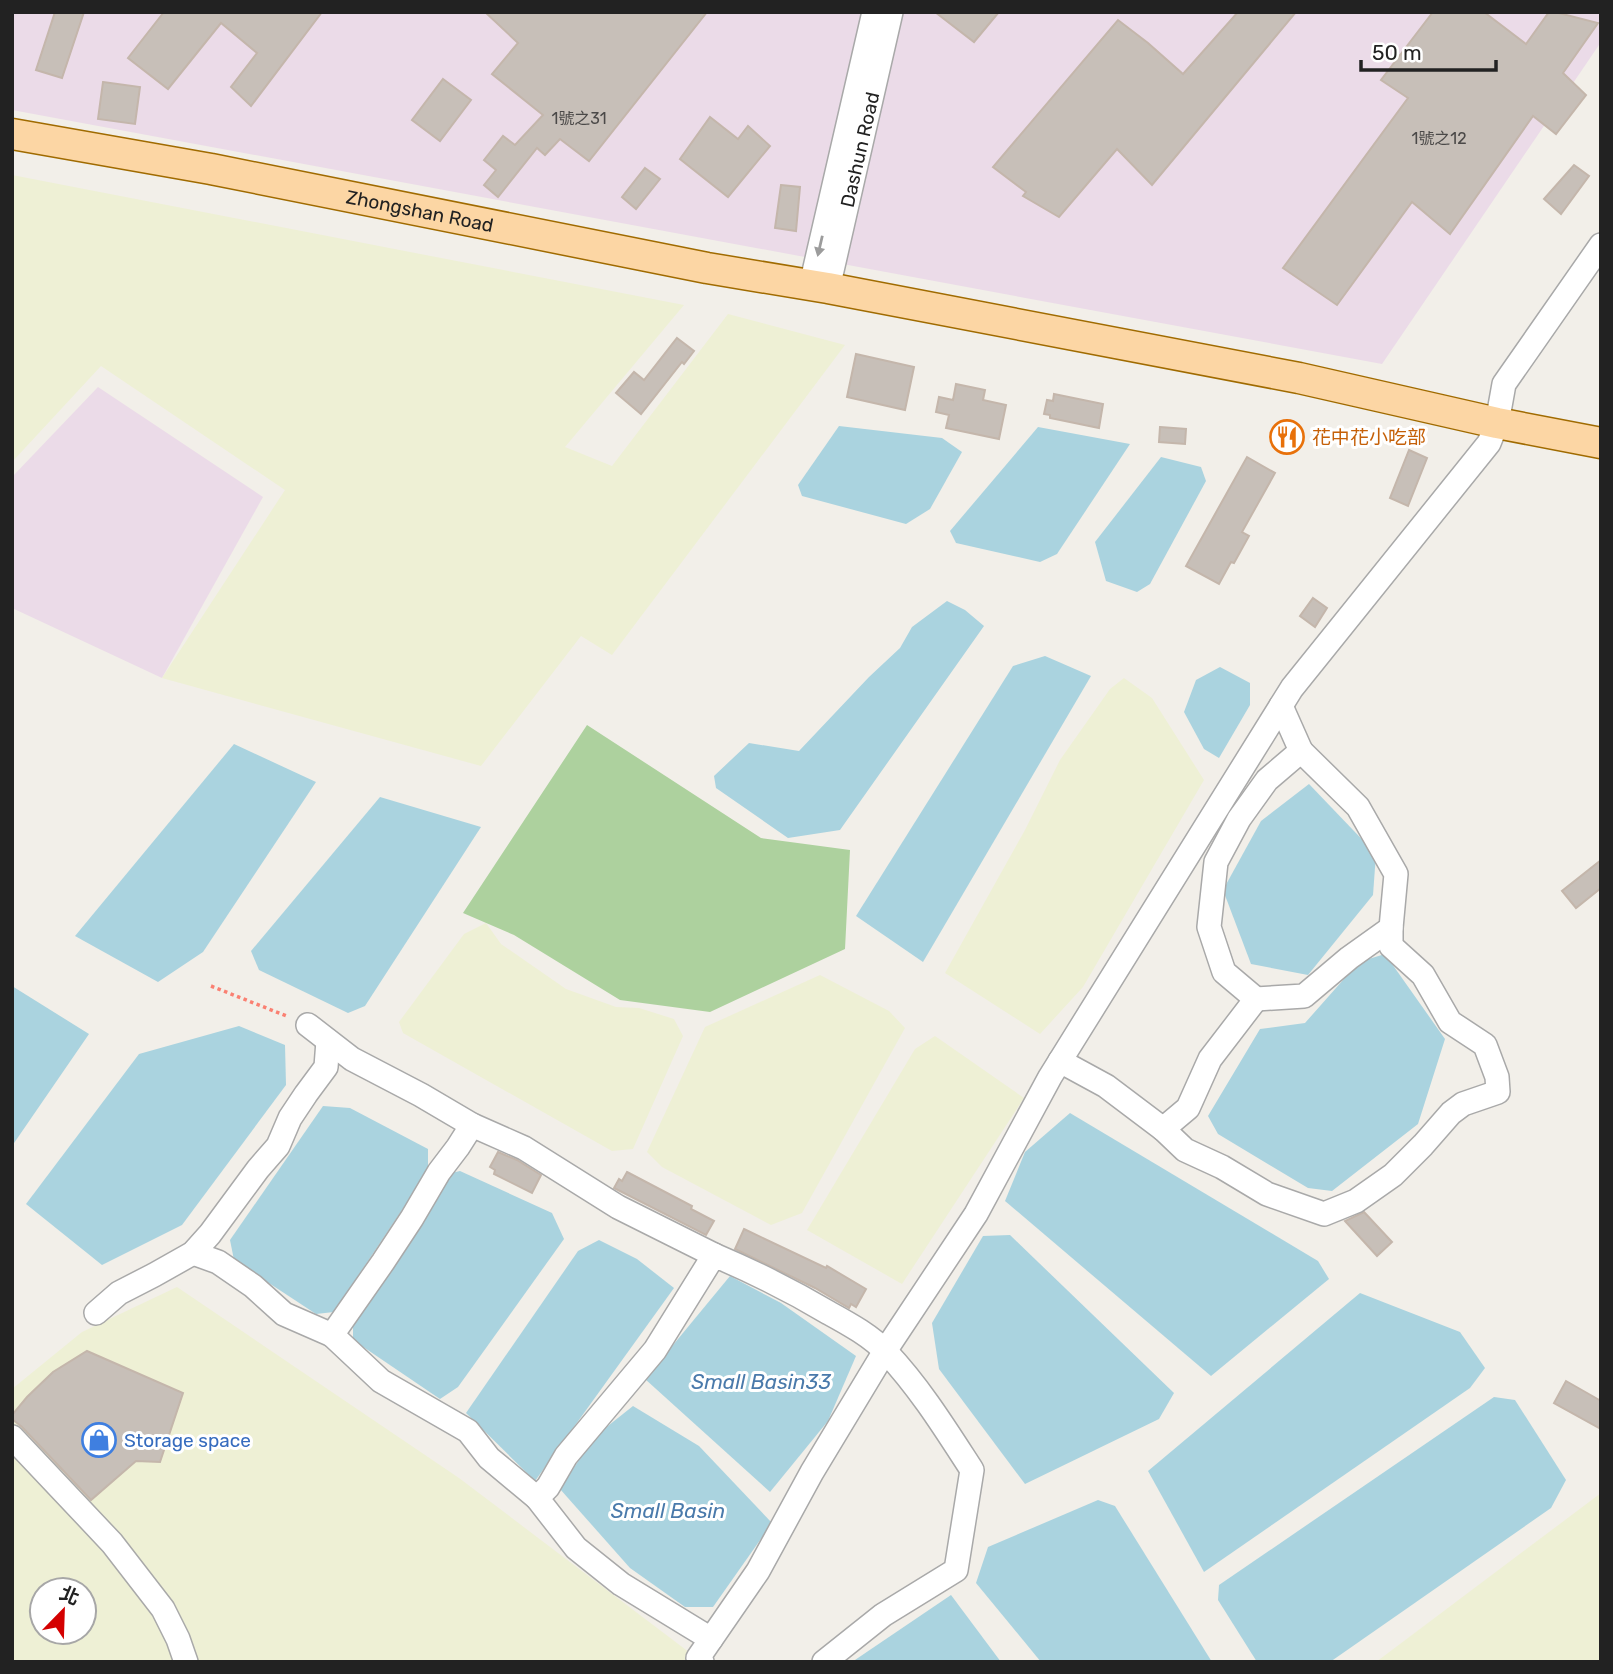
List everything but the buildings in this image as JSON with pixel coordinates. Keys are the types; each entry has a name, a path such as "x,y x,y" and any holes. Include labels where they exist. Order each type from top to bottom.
{"main road":[{"name":"Zhongshan Road","path":"12,134 211,169 707,268 1299,378 1497,423 1601,443"}],"street":[{"name":"Dashun Road","path":"820,287 874,12"},
{"name":"Dashun Road","path":"820,287 891,12"},
{"path":"193,1253 218,1262 253,1286 284,1314 332,1335 381,1381 468,1431 489,1458 537,1498 576,1548 706,1655 758,1571 812,1472 885,1351 976,1214 1060,1061 1292,688 1489,443 1497,423 1504,384 1601,245"},
{"path":"1060,1061 1106,1086 1163,1129 1185,1150 1222,1167 1267,1194 1324,1214 1356,1201 1392,1175 1451,1113 1464,1104 1499,1092 1497,1077 1485,1045 1450,1022 1423,975 1391,946 1396,874 1358,807 1301,751 1281,706"},
{"path":"1301,751 1267,780 1239,819 1216,862 1209,927 1224,972 1256,999 1304,996 1349,958 1391,928"},
{"path":"1163,1129 1188,1108 1210,1059 1256,999"},
{"path":"307,1025 352,1059 472,1125 524,1148 618,1207 714,1255 753,1271 815,1304 859,1331 885,1351 930,1406 972,1470 956,1570 883,1615 824,1662"},
{"path":"96,1313 119,1293 193,1253 210,1234 278,1146 290,1118 326,1067 328,1041"},
{"path":"332,1335 376,1273 439,1172 472,1125"},
{"path":"537,1498 548,1487 566,1456 655,1350 714,1255"},
{"path":"12,1437 112,1543 163,1609 186,1662"}],"path":[{"path":"211,986 307,1025"}],"shaded area":[{"path":"12,12 1601,12 1601,42 1382,364 12,110"},
{"path":"98,387 263,497 162,678 12,608 12,477"}],"green space":[{"path":"12,175 684,305 565,447 612,466 728,314 845,345 612,655 581,636 481,766 162,678 285,490 101,366 12,462"},
{"path":"1124,678 1152,698 1204,780 1083,987 1040,1034 945,973 1025,830 1060,760 1110,689"},
{"path":"587,725 761,838 850,850 845,949 710,1012 620,1000 514,935 463,913"},
{"path":"486,923 501,944 566,989 616,1007 639,1008 674,1019 683,1036 633,1149 612,1151 403,1033 399,1022 464,934"},
{"path":"820,975 889,1011 905,1028 802,1213 771,1225 662,1167 647,1152 705,1027"},
{"path":"935,1036 1024,1098 902,1284 807,1230 915,1049"},
{"path":"177,1287 459,1478 702,1662 12,1662 12,1389 82,1332"},
{"path":"1601,1493 1601,1662 1376,1662"}],"water":[{"path":"839,426 942,438 962,452 930,509 906,524 802,496 798,485"},
{"path":"1038,427 1130,444 1057,554 1040,562 956,543 950,531"},
{"path":"1161,457 1201,467 1206,481 1150,584 1137,592 1106,581 1095,542"},
{"path":"947,601 965,610 984,626 840,830 788,838 716,788 714,776 749,743 799,751 900,648 912,627"},
{"path":"1045,656 1091,676 923,962 856,916 1013,666"},
{"path":"1220,667 1250,683 1250,705 1219,758 1204,749 1184,712 1196,680"},
{"path":"234,744 316,782 203,952 158,982 75,936"},
{"path":"1309,784 1376,854 1373,895 1308,975 1251,964 1223,890 1261,821"},
{"path":"380,797 481,827 365,1006 348,1013 259,970 251,951"},
{"path":"1385,954 1445,1039 1418,1124 1332,1191 1308,1188 1218,1134 1208,1116 1260,1029 1305,1023 1359,962"},
{"path":"12,986 89,1034 12,1146"},
{"path":"239,1026 285,1045 286,1085 182,1225 102,1265 26,1204 139,1054"},
{"path":"323,1106 350,1108 428,1149 428,1171 334,1312 316,1314 234,1260 230,1240"},
{"path":"1070,1113 1318,1261 1329,1279 1211,1376 1005,1201 1025,1152"},
{"path":"460,1171 552,1213 564,1239 458,1387 440,1399 353,1340 353,1323 447,1174"},
{"path":"1010,1235 1174,1393 1159,1419 1025,1484 939,1369 932,1323 983,1236"},
{"path":"599,1240 637,1259 674,1288 535,1481 466,1413 578,1251"},
{"name":"Small Basin33","path":"730,1276 781,1303 856,1356 828,1421 770,1492 645,1379"},
{"path":"1360,1293 1460,1332 1485,1368 1470,1388 1204,1572 1148,1471"},
{"path":"1494,1397 1515,1400 1566,1480 1551,1508 1330,1662 1257,1662 1218,1600 1219,1585"},
{"name":"Small Basin","path":"633,1406 699,1446 772,1523 713,1607 685,1607 630,1568 560,1489 594,1437"},
{"path":"1098,1500 1115,1506 1212,1662 1041,1662 976,1583 988,1547"},
{"path":"951,1595 1001,1662 852,1662"}],"place":[{"name":"花中花小吃部","path":"1287,437"},
{"name":"Storage space","path":"99,1440"}]}
